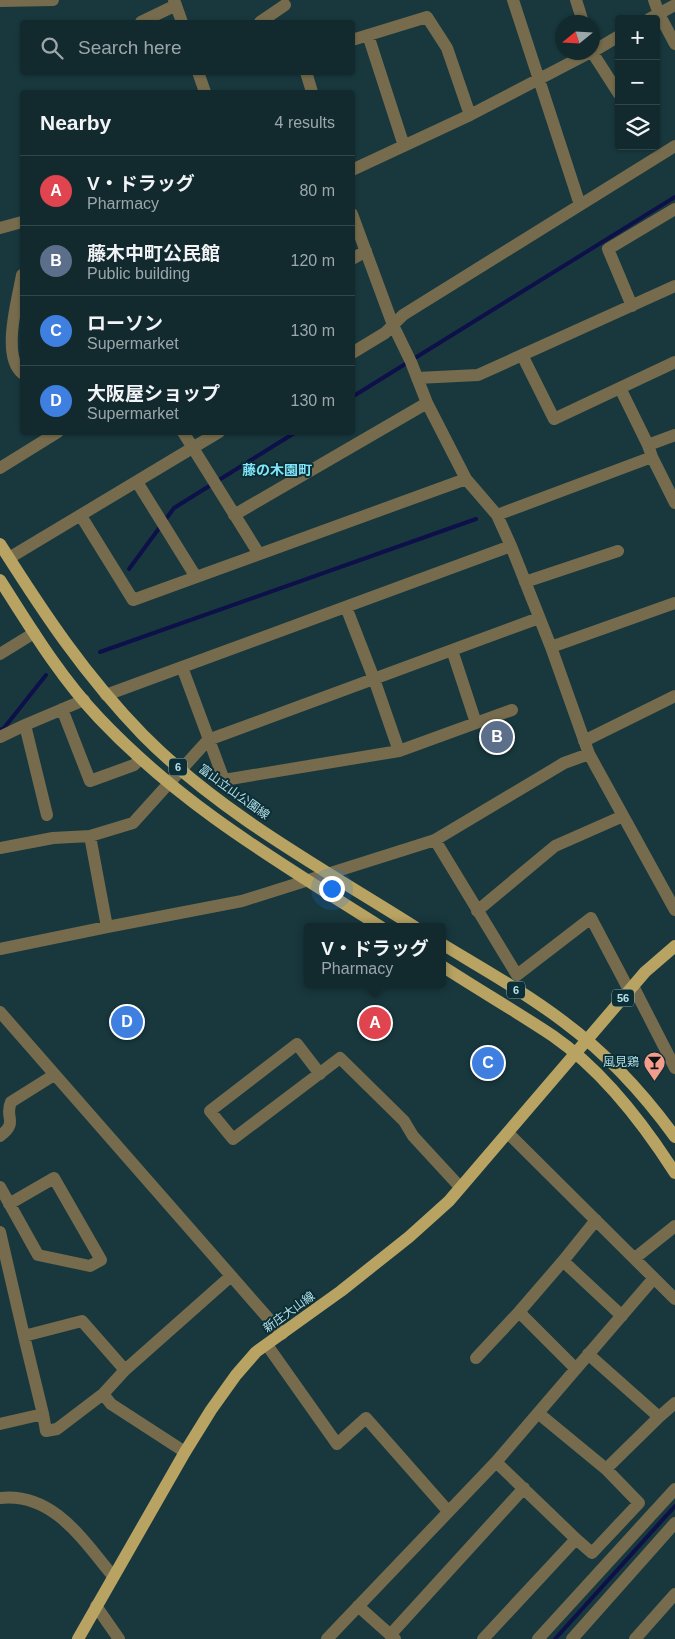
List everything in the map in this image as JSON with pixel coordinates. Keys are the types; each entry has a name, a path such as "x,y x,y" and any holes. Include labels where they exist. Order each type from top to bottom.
{"main road":[{"name":"富山立山公園線","path":"0,544 63,642 106,695 144,736 181,769 248,820 409,923"},
{"name":"6","path":"0,580 34,633 84,700 140,759 167,783 245,841 375,923"},
{"name":"56","path":"574,1054 645,972 675,946"},
{"name":"6","path":"446,947 557,1017 586,1040 639,1092 675,1137"},
{"name":"6","path":"446,969 553,1036 574,1054 638,1120 675,1173"},
{"name":"新庄大山線","path":"78,1639 185,1452 211,1410 236,1375 256,1352 409,1237 460,1188 574,1054"}],"street":[{"path":"0,1 54,0"},
{"path":"513,0 580,205"},
{"path":"576,0 581,15"},
{"path":"654,0 654,15"},
{"path":"144,20 175,2 181,20"},
{"path":"263,20 285,5"},
{"path":"656,15 675,5"},
{"path":"355,39 427,17 447,48 470,115"},
{"path":"660,24 675,44"},
{"path":"368,35 404,146"},
{"path":"600,47 615,38"},
{"path":"355,169 470,115 577,60"},
{"path":"597,60 615,88"},
{"path":"199,75 204,90"},
{"path":"307,75 311,90"},
{"path":"355,351 385,333 403,315 580,205 655,152 675,146"},
{"path":"632,306 608,249 675,209"},
{"path":"355,222 393,325 427,403 466,479 497,515 511,546 551,647 589,754 675,910"},
{"path":"0,228 20,223"},
{"path":"355,257 366,251"},
{"path":"20,285 12,326 12,347 20,371"},
{"path":"417,378 478,375 675,286"},
{"path":"522,355 554,419 675,362"},
{"path":"620,388 675,503"},
{"path":"234,515 427,403"},
{"path":"0,468 53,435"},
{"path":"186,435 258,554"},
{"path":"9,558 214,435"},
{"path":"497,515 650,451 675,435"},
{"path":"81,516 133,600 466,479"},
{"path":"137,482 196,577"},
{"path":"106,695 511,546"},
{"path":"525,582 618,552"},
{"path":"551,647 675,603"},
{"path":"346,607 399,751"},
{"path":"0,848 53,838 90,836 132,823 208,740 539,618"},
{"path":"0,654 34,633"},
{"path":"452,650 476,723"},
{"path":"182,667 224,780 399,751 512,710"},
{"path":"584,741 675,696"},
{"path":"0,737 84,700"},
{"path":"62,709 90,781 134,765 140,759"},
{"path":"25,725 47,814"},
{"path":"0,949 242,901 306,879 435,840 564,763 589,754"},
{"path":"478,911 555,846 623,816"},
{"path":"90,836 107,927"},
{"path":"435,840 517,975 591,918 675,1068"},
{"path":"0,1012 282,1334"},
{"path":"320,1074 297,1044 210,1111 233,1139 320,1074 340,1058 404,1121 413,1136 460,1188"},
{"path":"0,1136 9,1129 12,1121 8,1109 10,1102 54,1074"},
{"path":"508,1133 675,1299"},
{"path":"0,1188 9,1204 38,1255 90,1266 101,1260 54,1178 9,1204"},
{"path":"476,1358 519,1312 596,1220"},
{"path":"635,1258 675,1226"},
{"path":"0,1232 46,1431 57,1429 103,1394 125,1370 231,1276"},
{"path":"563,1261 622,1316"},
{"path":"327,1639 496,1462 654,1278"},
{"path":"519,1312 576,1369"},
{"path":"24,1336 82,1321 125,1370"},
{"path":"267,1345 337,1444 366,1418 448,1511"},
{"path":"588,1354 659,1417"},
{"path":"103,1394 112,1404 185,1452"},
{"path":"606,1469 675,1403"},
{"path":"496,1462 592,1553 639,1504 606,1469 538,1413"},
{"path":"0,1424 43,1414"},
{"path":"358,1606 392,1637 524,1488"},
{"path":"538,1639 675,1489"},
{"path":"0,1498 13,1497 40,1503 66,1521 113,1576"},
{"path":"572,1639 674,1525"},
{"path":"483,1639 576,1539"},
{"path":"635,1639 675,1594"},
{"path":"96,1606 119,1639"}],"waterway":[{"path":"355,395 675,197"},
{"path":"129,569 174,508 291,435"},
{"path":"100,652 476,519"},
{"path":"0,730 4,728 46,675"},
{"path":"555,1639 675,1506"}],"place":[{"name":"藤木中町公民館","path":"497,737"},
{"name":"大阪屋ショップ","path":"127,1022"},
{"name":"V・ドラッグ","path":"375,1023"},
{"name":"ローソン","path":"488,1063"},
{"name":"風見鶏","path":"655,1081"}],"district":[{"name":"藤の木園町","path":"277,470"}]}
